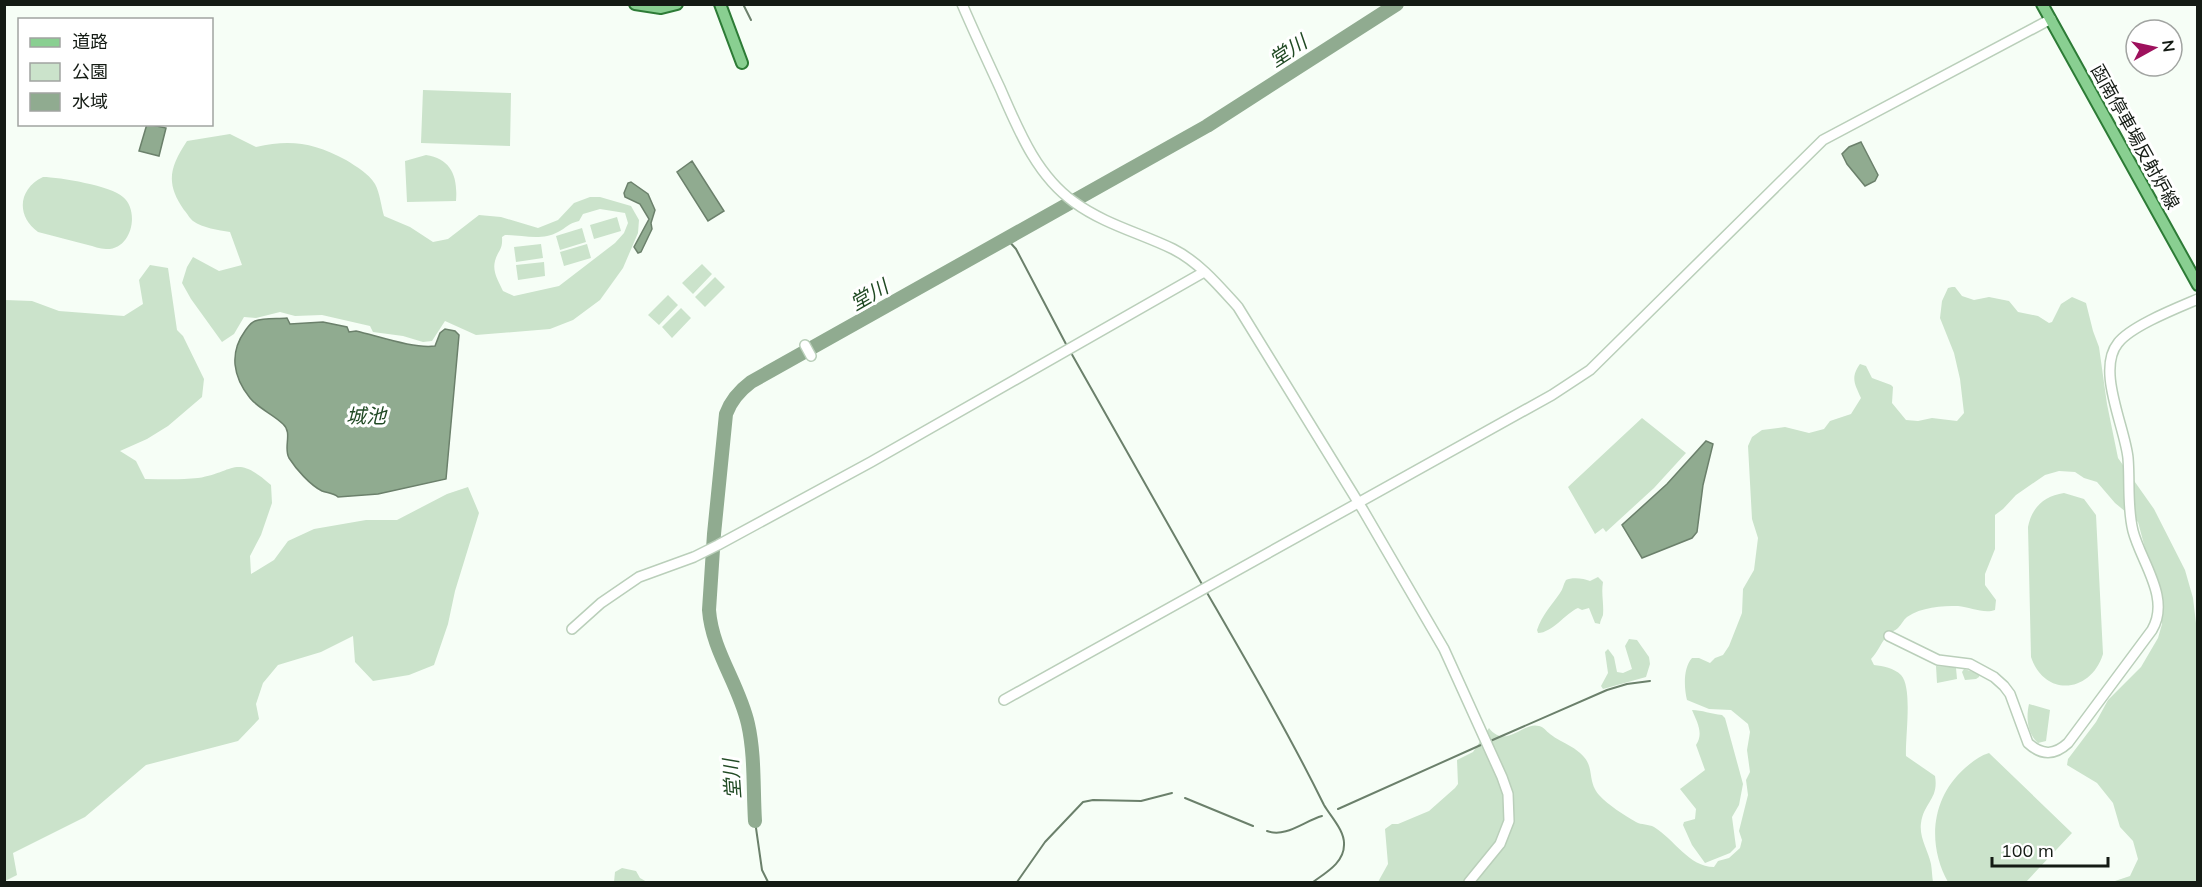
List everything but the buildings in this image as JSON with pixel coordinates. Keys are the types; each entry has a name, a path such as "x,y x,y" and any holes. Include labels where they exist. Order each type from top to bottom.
{"main road":[{"path":"635,4 661,8 677,4"},
{"path":"720,4 742,63"},
{"name":"函南停車場反射炉線","path":"2043,4 2198,285"}],"street":[{"path":"962,4 1024,141 1043,171 1068,198 1078,205 1123,229 1176,251 1204,272 1238,307 1359,503 1444,649 1508,794 1509,820 1506,832 1500,844 1469,882"},
{"path":"1004,700 1552,395 1590,370 1823,140 2050,19"},
{"path":"572,629 601,603 639,577 706,551 872,462 1204,272"},
{"path":"1889,636 1938,660 1970,664 1994,677 2010,694 2028,743 2040,752 2055,753 2068,743 2137,651 2156,623 2157,616 2157,596 2131,521 2128,455 2114,404 2110,379 2112,355 2117,343 2130,332 2198,299"},
{"path":"805,345 811,356"}],"green space":[{"path":"423,90 511,93 510,146 421,143"},
{"path":"230,134 256,147 291,143 323,150 346,160 369,177 377,188 384,216 410,227 433,242 448,239 479,215 501,217 538,228 558,220 574,203 590,197 600,197 631,206 639,220 638,233 623,268 600,300 573,320 550,329 476,335 445,321 432,341 423,342 403,336 373,332 370,326 322,315 295,316 280,312 256,318 244,317 234,334 222,342 182,283 193,257 219,271 242,265 230,232 206,227 193,221 174,191 172,175 174,167 187,141","holes":["600,209 625,213 628,223 624,233 615,243 559,286 514,296 503,291 496,277 494,265 502,237 505,235 532,237 552,235 579,221 583,214"]},
{"path":"426,155 442,160 451,170 456,184 456,201 407,202 405,161"},
{"path":"43,177 72,180 97,186 123,197 128,203 132,220 127,237 115,248 106,249 38,232 26,218 23,203 29,188"},
{"path":"617,217 621,231 594,239 590,225"},
{"path":"582,228 586,242 560,250 556,236"},
{"path":"541,244 543,258 516,262 514,247"},
{"path":"587,244 591,258 564,266 560,252"},
{"path":"544,262 545,276 518,280 516,265"},
{"path":"702,264 712,274 693,294 682,283"},
{"path":"150,265 168,268 177,330 183,336 204,379 202,397 168,426 147,439 120,451 136,461 145,479 198,478 242,467 259,475 271,485 272,503 261,535 250,556 251,574 274,560 288,541 314,529 366,520 397,520 447,494 468,487 479,513 434,665 409,675 373,681 355,662 353,636 321,652 278,665 263,683 256,704 259,719 238,741 146,765 85,817 13,853 17,875 5,881 5,300 32,301 59,311 124,316 143,304 139,280"},
{"path":"715,277 725,287 705,307 695,297"},
{"path":"1955,287 1962,296 1974,300 1989,297 2009,301 2018,312 2038,316 2049,323 2052,322 2061,304 2072,297 2086,303 2099,347 2118,458 2154,509 2185,570 2193,598 2198,640 2197,882 2112,882 2130,876 2138,859 2133,841 2120,827 2113,803 2097,783 2067,765 2068,759 2096,722 2108,700 2141,667 2158,638 2162,624 2162,605 2138,522 2115,503 2097,482 2075,472 2059,471 2045,475 2016,495 1995,515 1995,549 1985,574 1985,585 1996,600 1995,610 1986,611 1952,606 1919,611 1907,617 1888,635 1871,659 1874,665 1898,673 1905,681 1908,701 1906,756 1935,776 1935,790 1921,823 1922,839 1931,864 1933,882 1378,882 1388,864 1385,829 1392,824 1398,824 1429,811 1455,788 1458,784 1457,760 1473,752 1489,728 1495,734 1508,736 1527,727 1542,727 1585,758 1595,788 1607,802 1636,822 1654,827 1689,858 1705,866 1714,867 1718,861 1729,858 1740,848 1742,840 1739,831 1748,795 1746,780 1750,772 1747,750 1750,732 1748,724 1731,710 1709,709 1687,700 1685,678 1692,658 1699,658 1710,663 1723,655 1729,646 1742,613 1743,589 1754,570 1758,538 1752,519 1748,446 1752,437 1762,430 1785,427 1809,433 1824,429 1830,421 1851,414 1861,398 1854,377 1860,364 1866,366 1872,378 1893,387 1892,403 1906,420 1918,421 1932,418 1957,421 1964,413 1960,379 1954,353 1940,318 1942,301 1948,288"},
{"path":"668,295 678,305 659,325 648,315"},
{"path":"681,308 691,318 672,338 662,327"},
{"path":"1642,418 1686,453 1654,488 1606,532 1603,528 1595,534 1568,487"},
{"path":"2064,493 2084,499 2096,515 2103,654 2089,677 2068,686 2046,679 2031,657 2028,527 2032,514 2040,504 2050,497"},
{"path":"1598,577 1603,582 1603,615 1600,624 1595,623 1589,608 1582,610 1578,608 1548,630 1538,633 1541,620 1566,580 1578,578 1590,581"},
{"path":"1629,639 1637,640 1649,657 1650,664 1646,677 1603,689 1601,686 1608,673 1605,652 1608,649 1614,657 1617,672 1623,673 1632,669 1625,646"},
{"path":"1936,666 1956,668 1957,679 1937,683"},
{"path":"1964,669 1980,674 1979,677 1965,680 1962,672"},
{"path":"2029,704 2050,710 2046,741 2038,743 2032,735 2028,719"},
{"path":"1692,710 1722,715 1725,718 1743,784 1739,805 1732,817 1736,847 1730,853 1705,863 1692,845 1683,825 1684,822 1695,819 1696,809 1680,789 1705,770 1696,745 1700,732"},
{"path":"1989,753 2072,833 2026,882 1948,882 1941,867 1935,837 1939,807 1945,793 1965,768"},
{"path":"622,868 636,871 640,878 647,882 614,882 615,872"}],"water":[{"path":"146,126 166,128 159,156 139,151"},
{"path":"1861,142 1878,175 1875,181 1865,186 1842,154 1849,147"},
{"path":"692,161 724,211 708,221 677,172"},
{"path":"631,182 648,194 655,210 651,223 652,229 641,252 638,253 634,247 649,219 640,204 625,197 624,193 628,183"},
{"name":"城池","path":"287,318 290,324 323,322 347,327 349,332 356,331 417,346 435,346 440,333 445,329 455,331 459,335 446,479 378,494 338,497 317,488 304,476 287,454 286,428 250,398 240,382 235,365 240,339 250,324 262,319"},
{"path":"1706,441 1713,444 1703,485 1697,532 1692,538 1642,558 1622,525 1667,484"}],"waterway":[{"path":"743,4 751,20"},
{"name":"堂川","path":"755,821 753,760 748,724 739,695 720,654 709,610 726,414 736,396 751,382 1207,126 1397,4"},
{"path":"1007,239 1016,249 1067,346"},
{"path":"1070,351 1203,586"},
{"path":"1206,591 1282,724 1344,840 1341,857 1333,867 1313,882"},
{"path":"1488,742 1607,690 1650,681"},
{"path":"1338,809 1483,744"},
{"path":"1017,882 1045,842 1083,802 1093,800 1141,801 1172,793"},
{"path":"1185,798 1253,826"},
{"path":"1267,831 1274,833 1288,831 1322,816"},
{"path":"755,821 762,870 768,882"}]}
